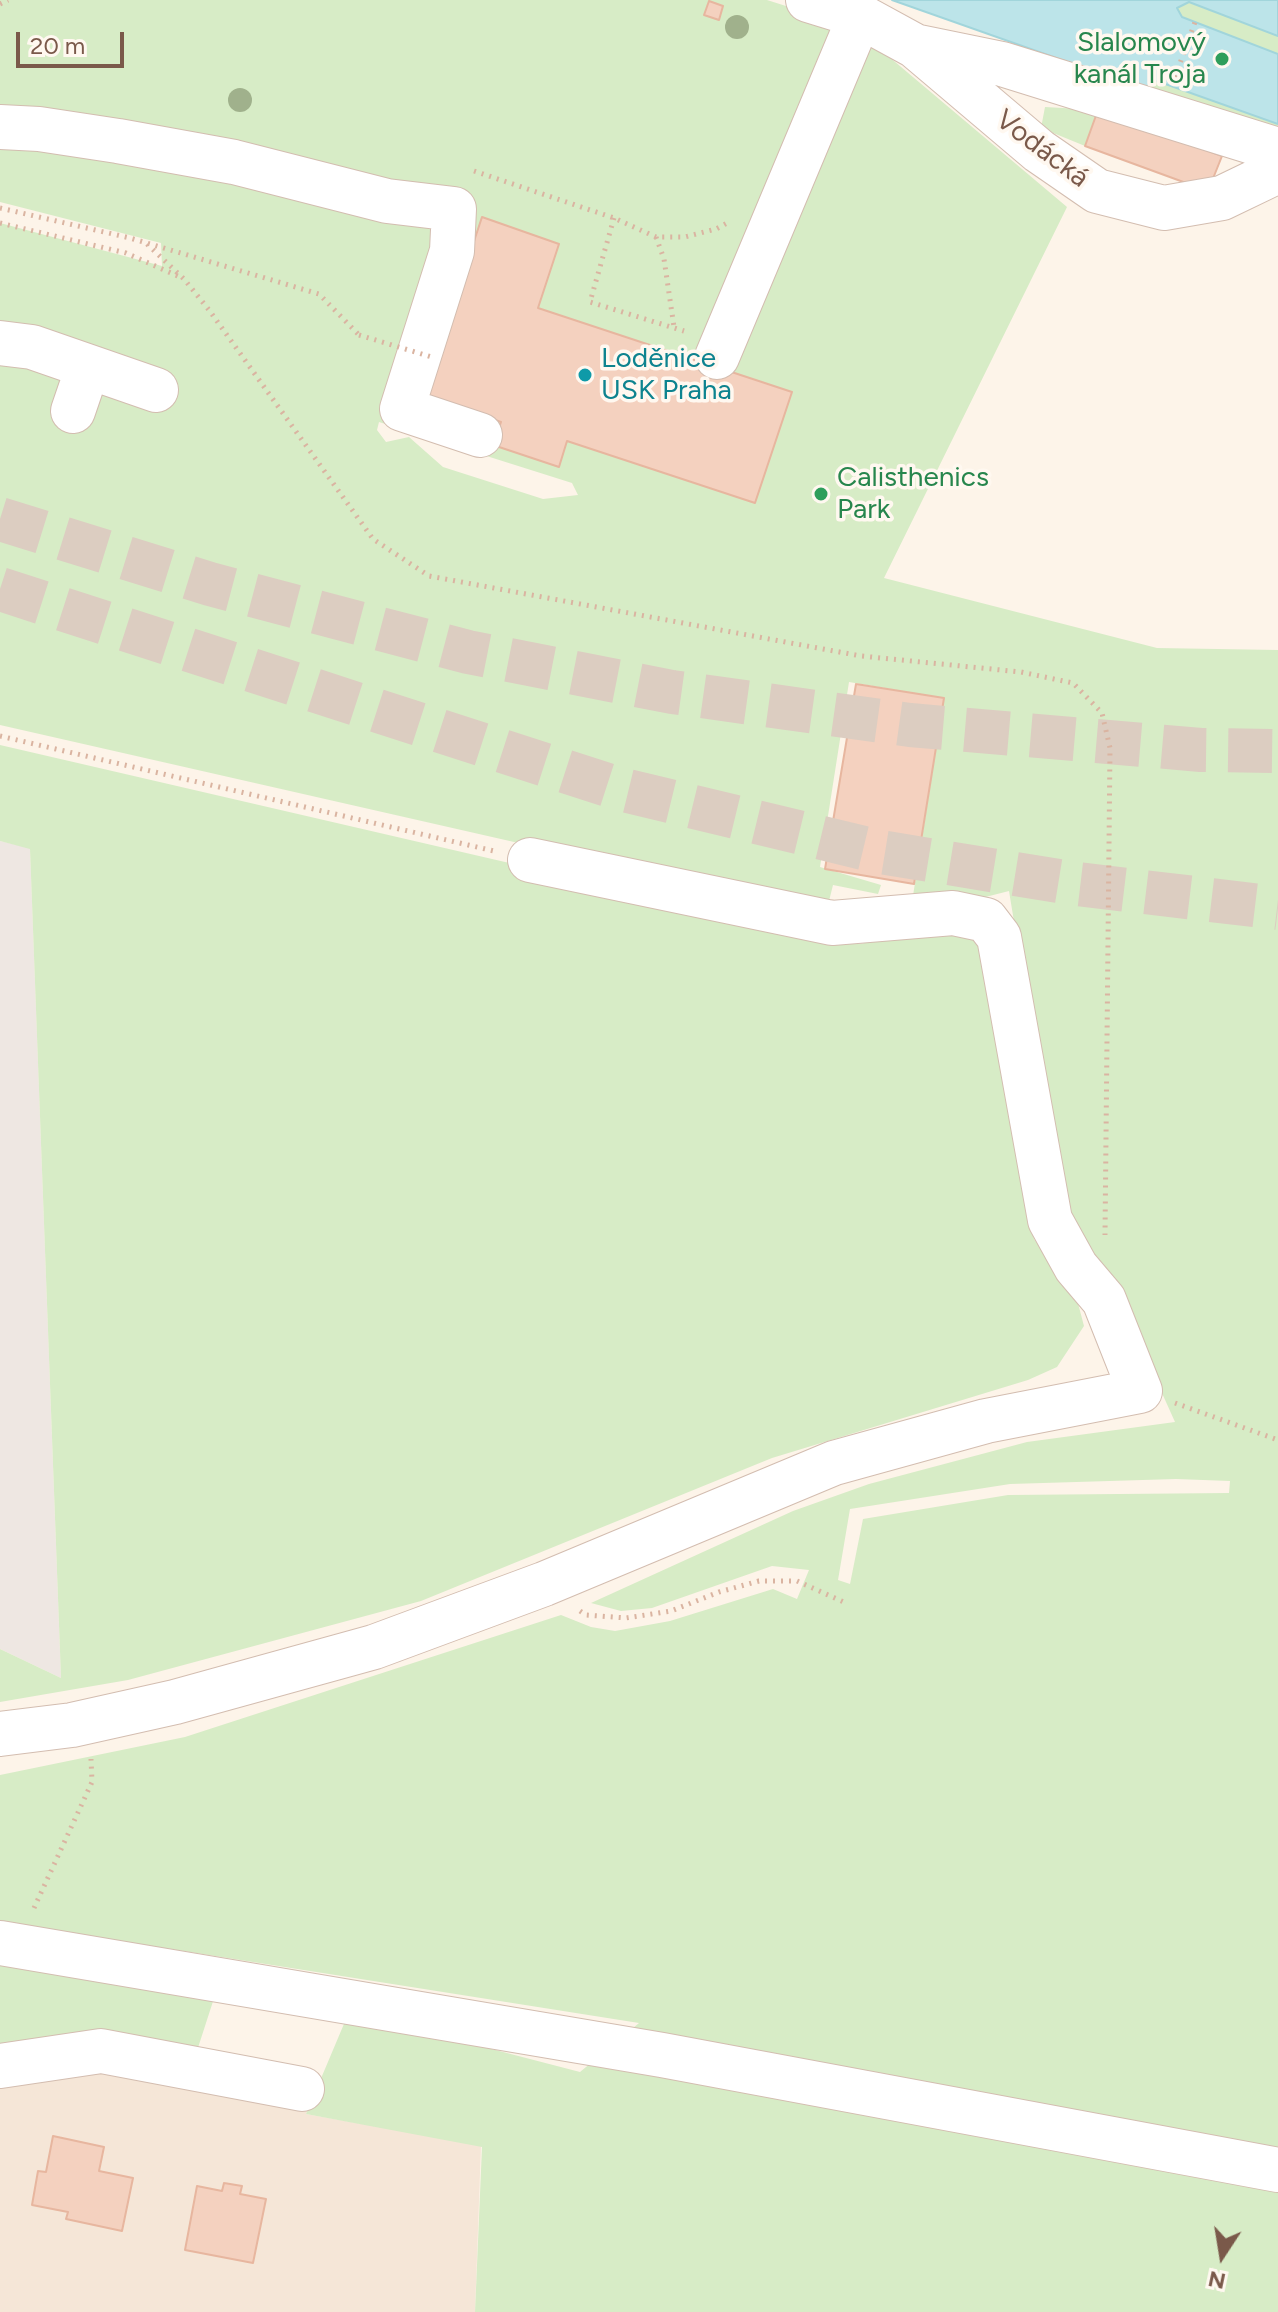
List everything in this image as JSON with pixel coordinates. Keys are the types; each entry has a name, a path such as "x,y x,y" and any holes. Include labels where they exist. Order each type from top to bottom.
{"street":[{"name":"Vodácká","path":"808,0 860,16 915,46 1039,151 1097,191 1164,208 1222,198 1278,171"},
{"path":"720,350 860,16"},
{"name":"Vodácká","path":"915,46 1002,64 1278,150"},
{"path":"0,127 39,129 234,162 387,201 464,190 452,251 402,409 480,435"},
{"path":"0,343 32,347 156,390"},
{"path":"73,411 88,367"},
{"path":"0,1734 72,1725 221,1689 374,1647 544,1584 834,1463 986,1421 1140,1391 1104,1300 1076,1267 1050,1220 999,937 986,920 953,913 832,923 530,860"},
{"path":"8,1944 662,2055 1278,2170"},
{"path":"0,2066 101,2051 302,2089"}],"path":[{"path":"0,4 8,0"},
{"path":"1175,79 1195,22"},
{"path":"464,190 614,218 656,237 685,237 716,229 789,187"},
{"path":"0,208 147,244 319,294 359,335 435,358"},
{"path":"614,218 590,302 674,327 720,350"},
{"path":"0,223 126,253 184,279"},
{"path":"656,237 664,259 674,327"},
{"path":"147,244 184,279 209,310 373,539 429,576 861,656 1021,672 1073,683 1093,703 1102,713 1110,748 1105,1237"},
{"path":"0,736 530,860"},
{"path":"1140,1391 1278,1440"},
{"path":"544,1584 586,1615 626,1618 671,1611 719,1592 759,1581 797,1581 846,1603"},
{"path":"8,1944 92,1782 90,1756"}],"shaded area":[{"path":"0,841 30,848 61,1678 0,1649"},
{"path":"0,2053 194,2060 321,2079 306,2114 481,2145 475,2312 0,2312"}],"green space":[{"path":"0,0 767,0 830,20 875,45 1067,207 884,578 1157,648 1278,650 1278,2312 475,2312 482,2147 306,2114 349,2012 580,2072 639,2023 0,1922 0,1775 185,1737 561,1615 591,1627 615,1631 670,1621 773,1589 797,1599 809,1570 772,1566 652,1608 621,1611 591,1603 793,1511 869,1484 1027,1442 1175,1422 1139,1342 1065,1202 1009,891 954,905 912,902 944,698 849,682 820,867 881,885 878,894 833,885 826,913 0,725 0,223 162,266 161,243 0,202","holes":["379,422 572,483 578,495 543,499 443,467 409,437 386,442 377,430","1176,1479 1230,1481 1229,1493 1008,1495 863,1519 850,1584 838,1580 850,1509 1010,1484"]},
{"name":"Slalomový kanál Troja","path":"1189,2 1278,36 1278,133 1144,89 1177,8"},
{"path":"1045,107 1098,110 1085,146 1041,128"},
{"path":"0,745 859,944 953,929 977,942 984,960 1034,1239 1075,1292 1084,1326 1057,1367 1028,1380 772,1458 421,1601 128,1680 0,1702 0,1649 61,1678 30,849 0,841"},
{"path":"0,1955 217,1989 194,2060 0,2053"}],"water":[{"path":"892,0 1278,0 1278,36 1189,2 1177,8 1182,17 1278,54 1278,124 1157,81 1144,89"}],"building":[{"path":"709,1 723,6 719,20 704,15"},
{"path":"1098,110 1222,156 1208,191 1085,146"},
{"name":"Loděnice USK Praha","path":"482,217 559,244 538,308 792,392 755,503 567,441 559,467 493,445 501,422 423,396"},
{"path":"856,684 944,698 914,884 825,869"},
{"path":"53,2136 104,2147 99,2171 133,2178 122,2231 66,2219 68,2212 32,2205 38,2171 46,2172"},
{"path":"224,2183 242,2186 240,2194 266,2199 253,2263 185,2250 197,2186 222,2191"}],"tunnel":[{"path":"0,519 210,584 468,652 672,692 910,725 1201,750 1278,751"},
{"path":"0,589 620,789 880,852 1077,884 1278,908"}],"place":[{"name":"Slalomový kanál Troja","path":"1222,59"},
{"name":"Loděnice USK Praha","path":"585,375"},
{"name":"Calisthenics Park","path":"821,494"}]}
